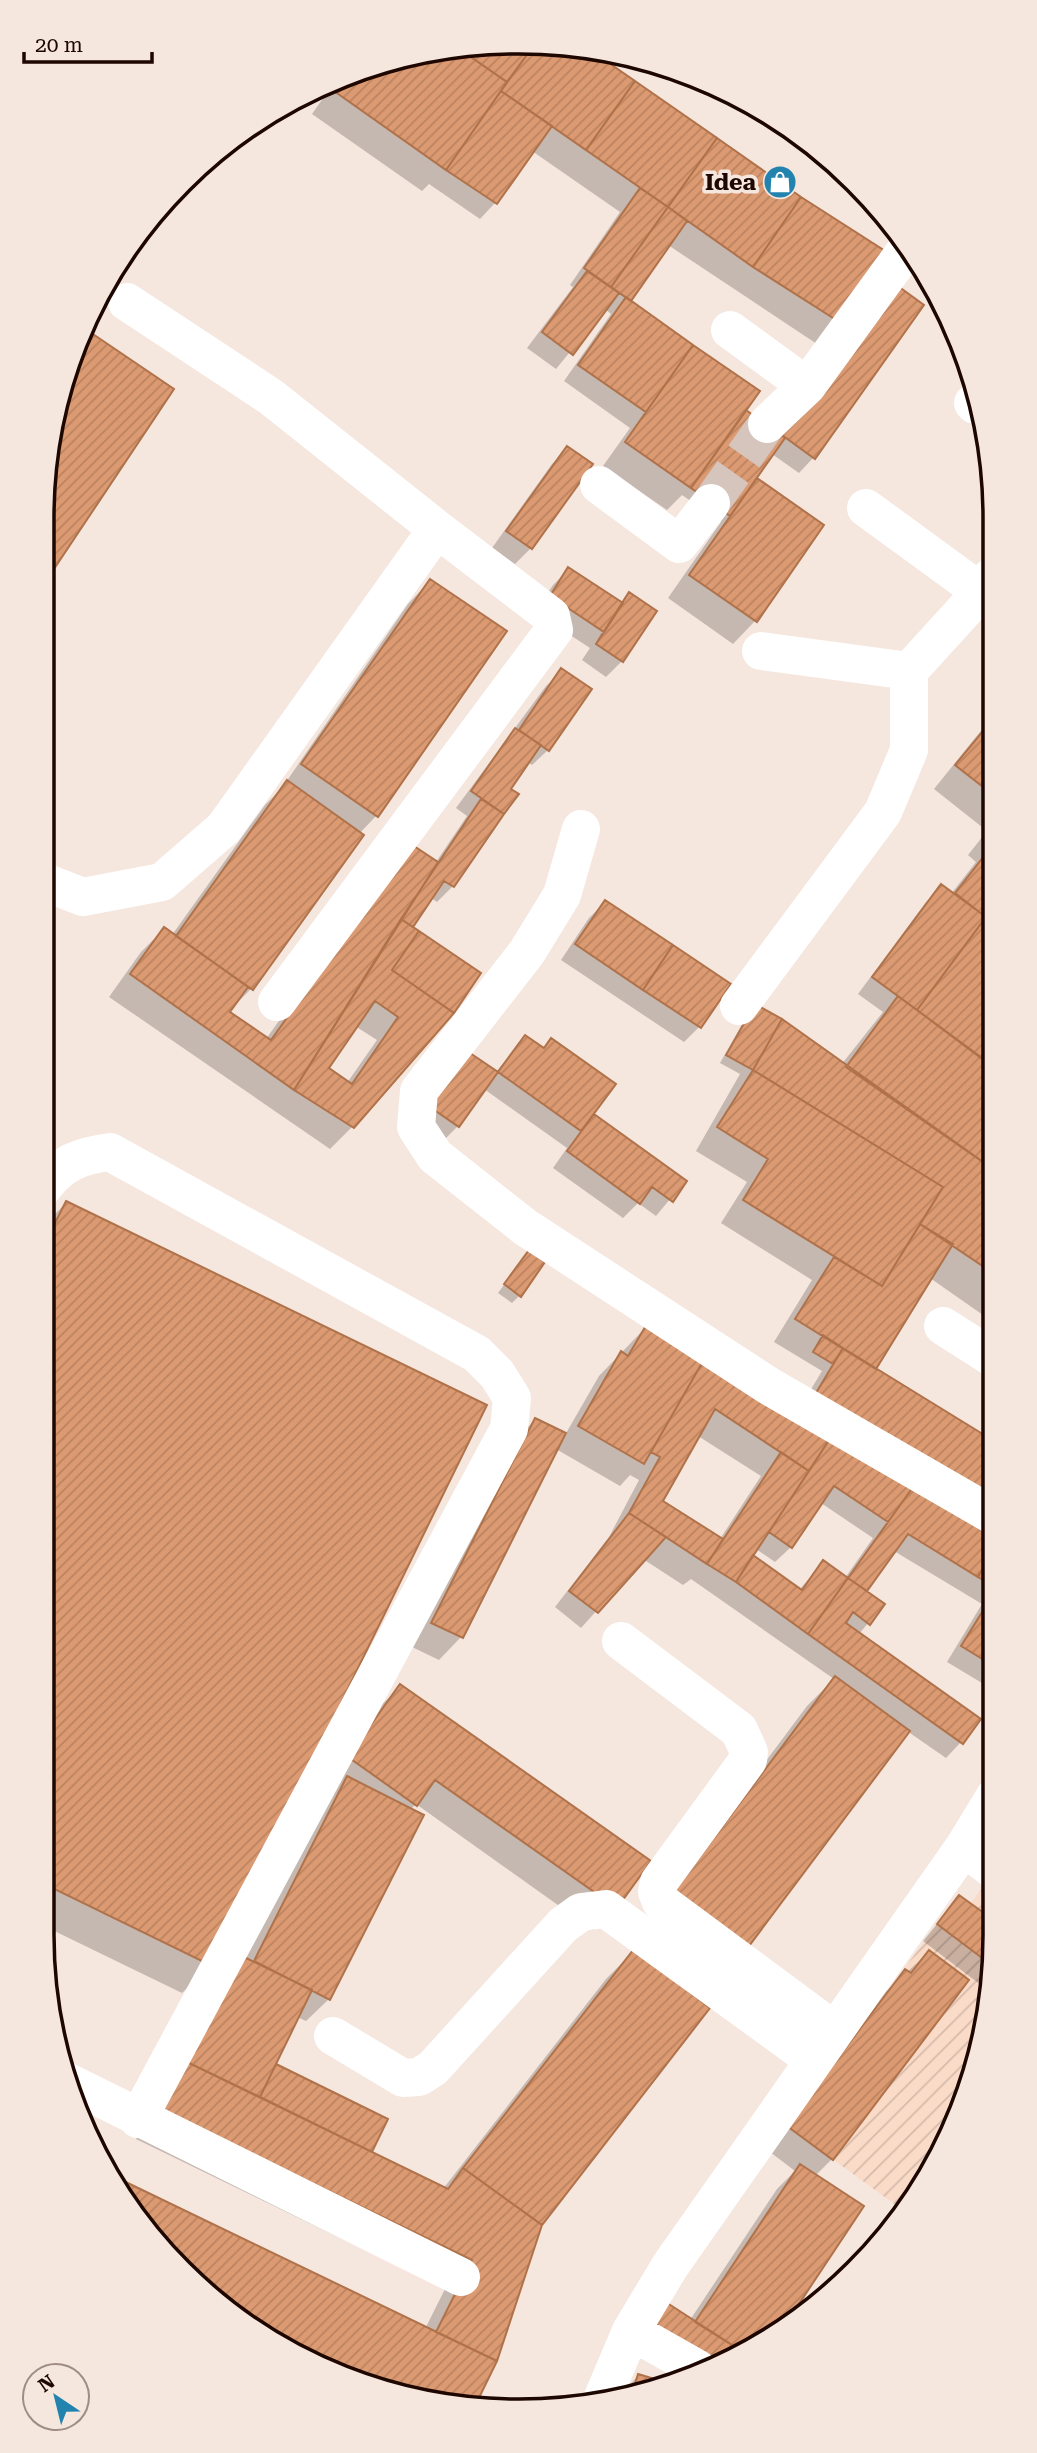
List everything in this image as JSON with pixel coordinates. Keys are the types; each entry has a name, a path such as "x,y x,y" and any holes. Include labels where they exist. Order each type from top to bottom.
{"lane":[{"path":"766,424 807,386 902,257"},
{"path":"127,303 271,397 551,616 554,630 277,1002"},
{"path":"730,330 807,386"},
{"path":"599,485 679,544 711,503"},
{"path":"866,508 983,582"},
{"path":"54,886 83,897 162,882 224,828 437,529"},
{"path":"739,1006 883,812 908,750 909,671 983,587"},
{"path":"761,651 909,671"},
{"path":"581,830 562,895 527,953 419,1091 416,1126 435,1156 525,1227 769,1386 983,1510"},
{"path":"54,1174 80,1156 110,1152 477,1354 497,1374 512,1398 509,1429 138,2119"},
{"path":"943,1326 983,1352"},
{"path":"621,1641 739,1730 749,1752 748,1760 659,1882 657,1892 661,1902 825,2046"},
{"path":"606,2391 631,2331 670,2266 964,1847 983,1816"},
{"path":"964,1847 983,1862"},
{"path":"333,2036 403,2078 419,2077 433,2068 563,1925 581,1912 606,1909 825,2046"},
{"path":"81,2089 461,2277"},
{"path":"631,2331 691,2365"}],"shaded area":[{"path":"983,1887 982,1965 967,2055 935,2140 896,2205 787,2126 959,1895 971,1903"}],"building":[{"path":"527,54 507,82 471,57"},
{"path":"527,54 609,63 635,81 586,150 501,91"},
{"path":"471,57 507,82 446,170 336,92 398,70"},
{"path":"635,81 717,138 668,207 586,150"},
{"path":"501,91 552,126 497,204 446,170"},
{"path":"717,138 801,197 753,267 668,207"},
{"path":"640,188 668,207 611,287 584,268"},
{"path":"801,197 893,256 844,325 753,267"},
{"path":"668,207 687,221 631,301 611,287"},
{"path":"587,271 619,293 573,355 542,332"},
{"path":"891,281 924,305 815,459 782,435"},
{"path":"626,297 693,345 646,412 578,365"},
{"path":"93,334 174,389 54,569 58,458 70,398"},
{"path":"693,345 760,391 691,488 625,442"},
{"path":"746,410 785,438 730,516 691,488"},
{"path":"567,446 593,464 532,549 506,531"},
{"path":"757,478 824,525 757,622 689,575"},
{"path":"568,567 623,603 604,632 550,596"},
{"path":"430,579 507,631 378,817 301,764"},
{"path":"629,592 657,611 623,662 596,644"},
{"path":"561,668 592,689 549,751 519,730"},
{"path":"515,728 541,745 511,789 519,794 504,814 471,791"},
{"path":"983,731 983,787 955,765"},
{"path":"287,780 364,835 253,990 176,936"},
{"path":"481,799 504,814 454,887 444,881 413,927 401,919"},
{"path":"411,844 438,862 294,1090 130,974 164,927 248,987 230,1012 271,1040"},
{"path":"983,857 983,915 955,893"},
{"path":"941,884 983,915 983,921 917,1010 872,977"},
{"path":"605,900 673,945 643,990 575,944"},
{"path":"401,919 419,931 392,970 454,1013 354,1128 294,1090","holes":["375,1001 398,1017 352,1084 329,1068"]},
{"path":"983,921 983,1060 917,1010"},
{"path":"419,931 481,973 454,1013 392,970"},
{"path":"673,945 731,984 701,1028 643,990"},
{"path":"898,996 983,1059 983,1162 846,1067"},
{"path":"755,1004 782,1019 753,1070 726,1055"},
{"path":"782,1019 983,1162 983,1266 920,1224 943,1187 753,1070"},
{"path":"525,1035 544,1048 551,1038 616,1084 581,1131 498,1072"},
{"path":"470,1053 498,1072 459,1127 430,1107"},
{"path":"753,1070 943,1187 882,1286 743,1200 768,1159 717,1127"},
{"path":"594,1114 687,1181 673,1202 652,1187 640,1204 567,1151"},
{"path":"66,1201 487,1405 212,1966 54,1889 54,1225"},
{"path":"920,1224 953,1244 876,1369 795,1319 834,1257 882,1286"},
{"path":"529,1250 545,1262 521,1297 504,1284"},
{"path":"648,1322 706,1356 644,1464 578,1426 621,1351 628,1356"},
{"path":"823,1335 843,1348 833,1364 813,1352"},
{"path":"843,1348 983,1434 983,1496 816,1393"},
{"path":"706,1356 831,1437 809,1471 715,1409 663,1501 723,1539 707,1564 629,1513 660,1457 651,1452"},
{"path":"535,1418 566,1433 463,1638 431,1623"},
{"path":"833,1434 913,1487 888,1522 834,1486 792,1548 769,1532"},
{"path":"781,1452 809,1471 736,1582 707,1564"},
{"path":"913,1487 983,1529 983,1569 978,1577 908,1534 867,1591 848,1578"},
{"path":"629,1513 666,1537 598,1613 569,1591"},
{"path":"753,1555 802,1590 823,1560 848,1578 808,1634 736,1582"},
{"path":"848,1578 885,1604 870,1625 853,1612 846,1623 981,1719 963,1744 808,1634"},
{"path":"983,1611 983,1659 961,1646"},
{"path":"835,1676 910,1731 749,1946 675,1890"},
{"path":"400,1684 651,1861 617,1908 435,1780 417,1806 348,1757"},
{"path":"347,1776 424,1815 330,2000 254,1961"},
{"path":"959,1895 983,1912 982,1958 937,1924"},
{"path":"634,1949 710,2008 542,2225 463,2168"},
{"path":"929,1950 969,1980 833,2160 787,2126 905,1969 911,1973"},
{"path":"240,1955 312,1990 260,2097 187,2062"},
{"path":"187,2062 448,2189 463,2168 542,2225 497,2361 436,2332 472,2260 163,2111"},
{"path":"276,2064 388,2119 372,2152 260,2097"},
{"path":"800,2164 864,2206 798,2305 776,2321 734,2346 695,2322"},
{"path":"126,2182 497,2361 479,2397 398,2383 313,2351 261,2321 212,2284 169,2241"},
{"path":"661,2299 734,2346 705,2359 646,2322"},
{"path":"638,2374 653,2379 639,2383 635,2384"}],"tunnel":[{"path":"711,503 767,424"}],"place":[{"name":"Idea","path":"780,182"}]}
